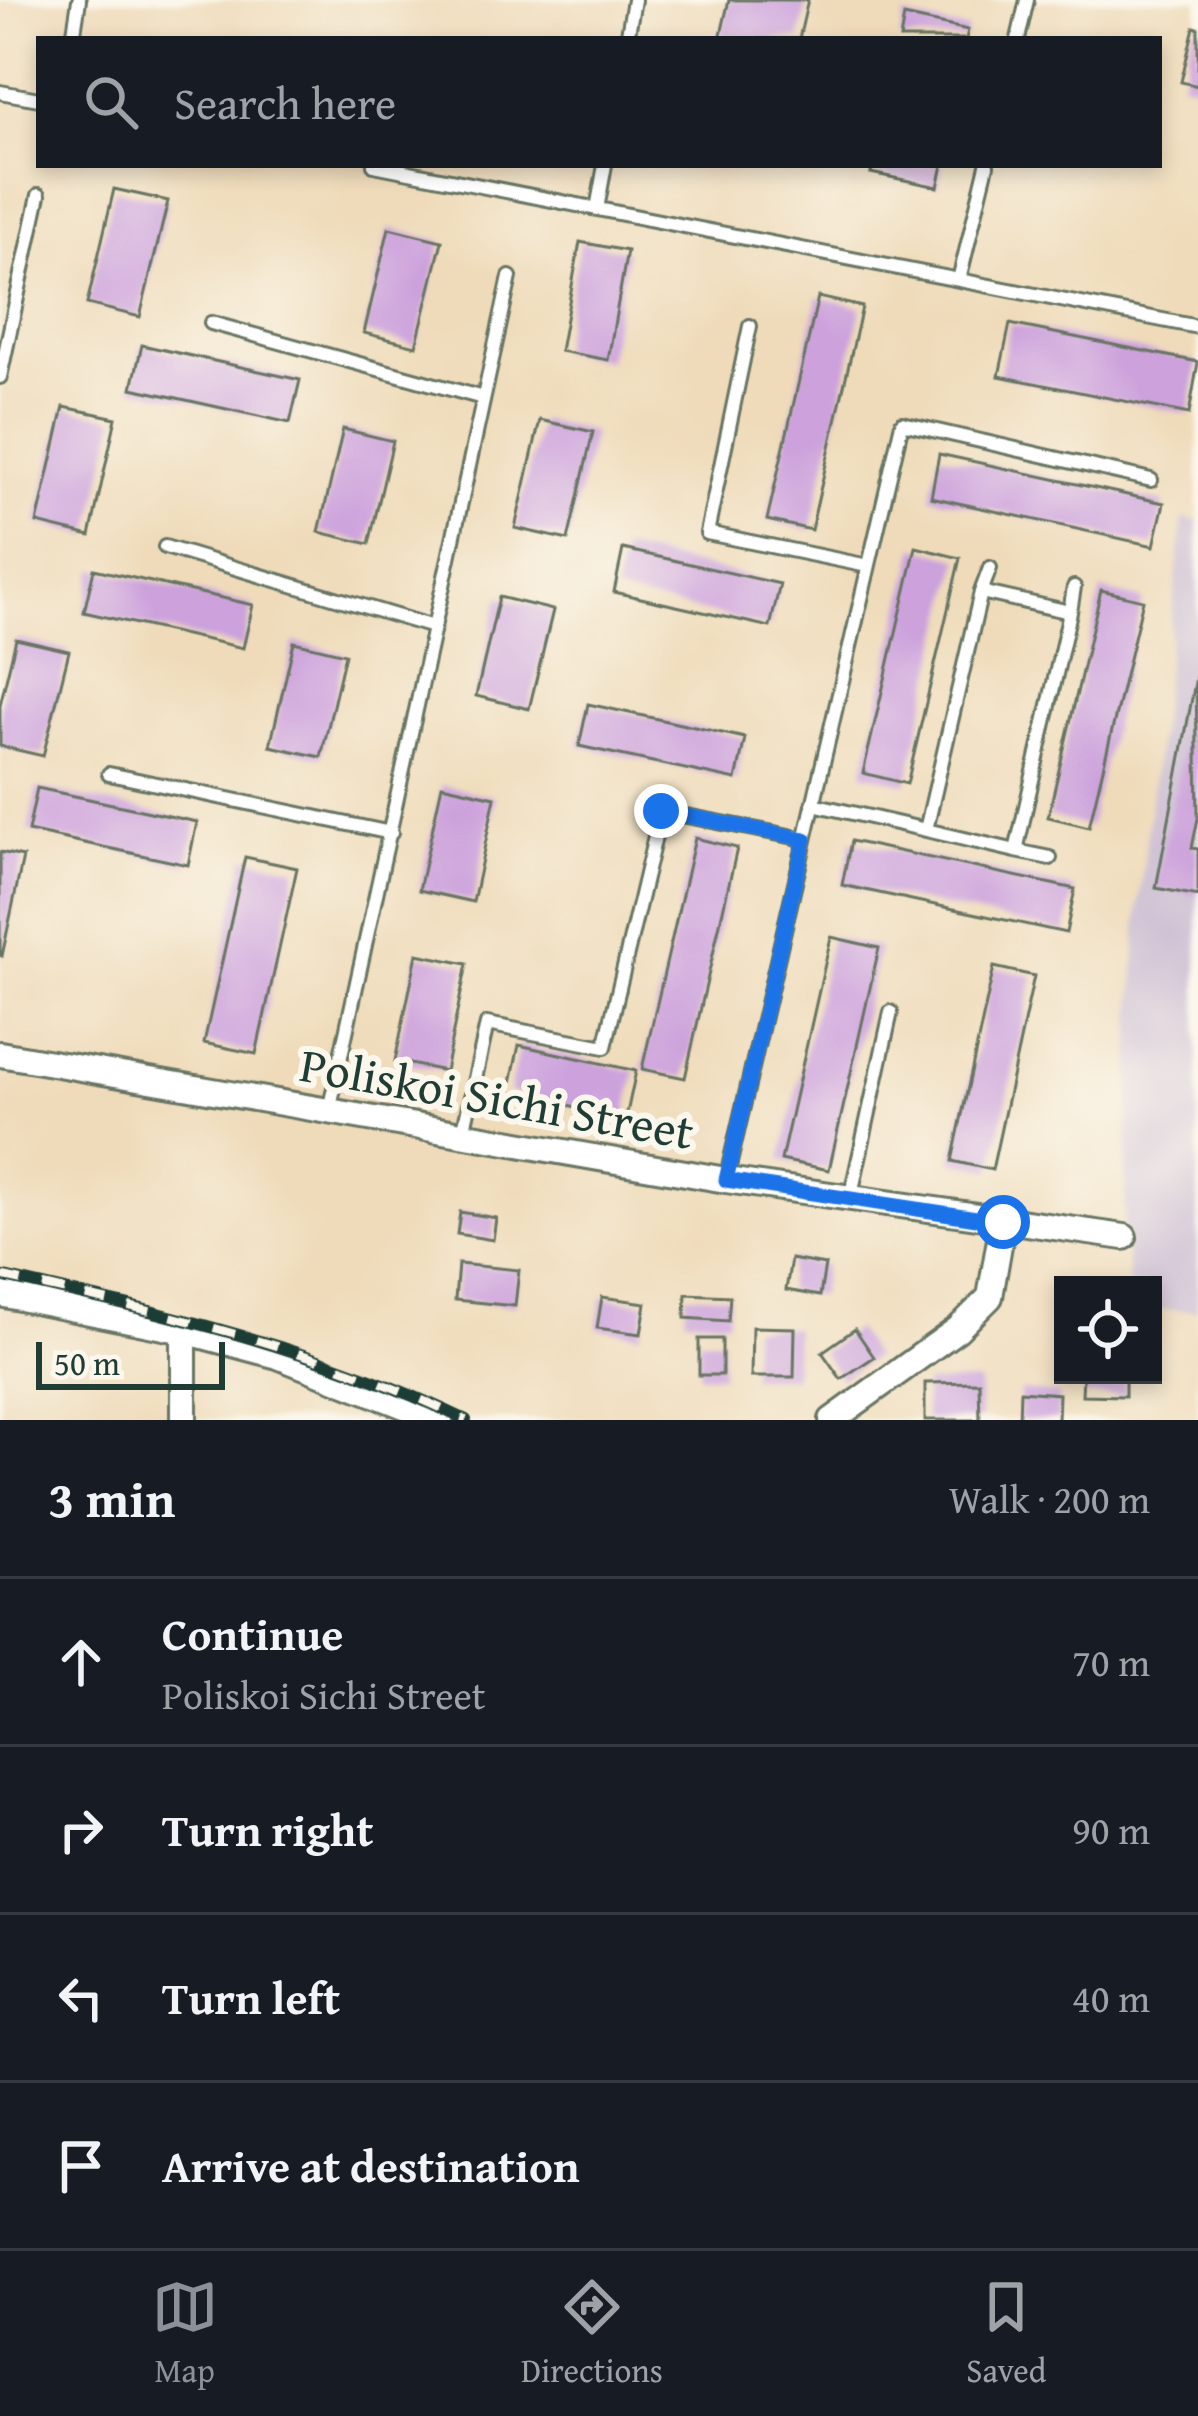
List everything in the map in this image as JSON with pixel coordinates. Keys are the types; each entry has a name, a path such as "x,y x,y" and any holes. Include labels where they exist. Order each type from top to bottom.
{"street":[{"name":"Poliskoi Sichi Street","path":"0,1054 726,1180 1124,1237"},
{"path":"832,1420 958,1329 990,1297 1003,1222"},
{"path":"0,1294 184,1331 278,1356 440,1420"},
{"path":"184,1331 184,1420"}],"lane":[{"path":"73,36 79,0"},
{"path":"628,36 634,0"},
{"path":"1019,36 1028,0"},
{"path":"0,92 36,98"},
{"path":"389,168 1198,327"},
{"path":"597,209 604,168"},
{"path":"959,280 986,168"},
{"path":"0,377 39,195"},
{"path":"328,1111 510,277"},
{"path":"212,323 483,398"},
{"path":"750,326 707,533 868,566"},
{"path":"726,1180 902,423 1151,480"},
{"path":"165,548 433,627"},
{"path":"926,830 990,568"},
{"path":"1016,851 1074,586"},
{"path":"981,592 1070,612"},
{"path":"109,774 391,832"},
{"path":"813,804 1050,858"},
{"path":"463,1135 488,1024 604,1047 661,811 805,839"},
{"path":"850,1199 891,1012"}],"shaded area":[{"path":"1183,518 1198,521 1198,1310 1162,1310 1162,1276 1128,1276 1124,1225 1137,922"}],"building":[{"path":"729,0 808,0 800,36 721,36"},
{"path":"904,16 968,30 967,36 901,36"},
{"path":"1194,27 1198,28 1198,86 1181,82"},
{"path":"872,168 942,168 938,187 871,173"},
{"path":"114,189 168,201 140,317 87,304"},
{"path":"389,228 442,241 416,346 364,333"},
{"path":"580,242 627,251 608,360 560,351"},
{"path":"818,297 862,307 811,530 767,520"},
{"path":"1010,324 1198,362 1189,414 999,376"},
{"path":"142,345 300,380 290,423 132,388"},
{"path":"64,407 116,418 90,536 37,523"},
{"path":"540,420 593,432 568,540 515,528"},
{"path":"343,429 393,441 369,544 319,532"},
{"path":"939,454 1164,503 1154,546 931,497"},
{"path":"916,547 960,558 907,784 863,773"},
{"path":"623,549 780,584 770,627 614,592"},
{"path":"94,569 253,605 243,648 84,612"},
{"path":"1101,590 1143,600 1089,827 1048,817"},
{"path":"499,597 553,610 529,709 476,696"},
{"path":"16,639 69,651 43,756 0,746 0,705"},
{"path":"294,642 345,654 321,757 270,746"},
{"path":"1196,677 1198,818 1192,848 1198,849 1198,896 1156,888"},
{"path":"588,704 745,738 736,780 579,746"},
{"path":"442,785 495,797 473,902 419,890"},
{"path":"37,788 197,822 188,865 28,831"},
{"path":"695,838 737,848 685,1078 642,1069"},
{"path":"851,841 1075,889 1066,933 842,885"},
{"path":"0,852 23,857 2,956 0,955"},
{"path":"245,857 297,868 256,1054 204,1043"},
{"path":"831,937 879,948 829,1170 781,1160"},
{"path":"417,954 467,964 445,1071 395,1061"},
{"path":"994,967 1034,976 992,1170 952,1161"},
{"path":"519,1045 636,1071 626,1118 509,1092"},
{"path":"460,1212 496,1218 493,1240 457,1234"},
{"path":"791,1259 825,1265 820,1296 786,1290"},
{"path":"458,1264 519,1270 515,1306 455,1300"},
{"path":"686,1294 730,1296 728,1321 685,1318"},
{"path":"602,1297 646,1303 641,1334 597,1328"},
{"path":"752,1327 795,1328 794,1377 751,1377"},
{"path":"855,1329 874,1357 841,1379 822,1352"},
{"path":"699,1339 722,1339 722,1375 699,1375"},
{"path":"979,1382 980,1420 925,1420 925,1383"},
{"path":"1083,1384 1125,1384 1125,1396 1082,1395"},
{"path":"1020,1391 1059,1394 1058,1420 1019,1420"}],"railway":[{"path":"0,1276 295,1352 466,1420"}],"route":[{"path":"661,811 805,839 726,1180 1003,1222"}]}
